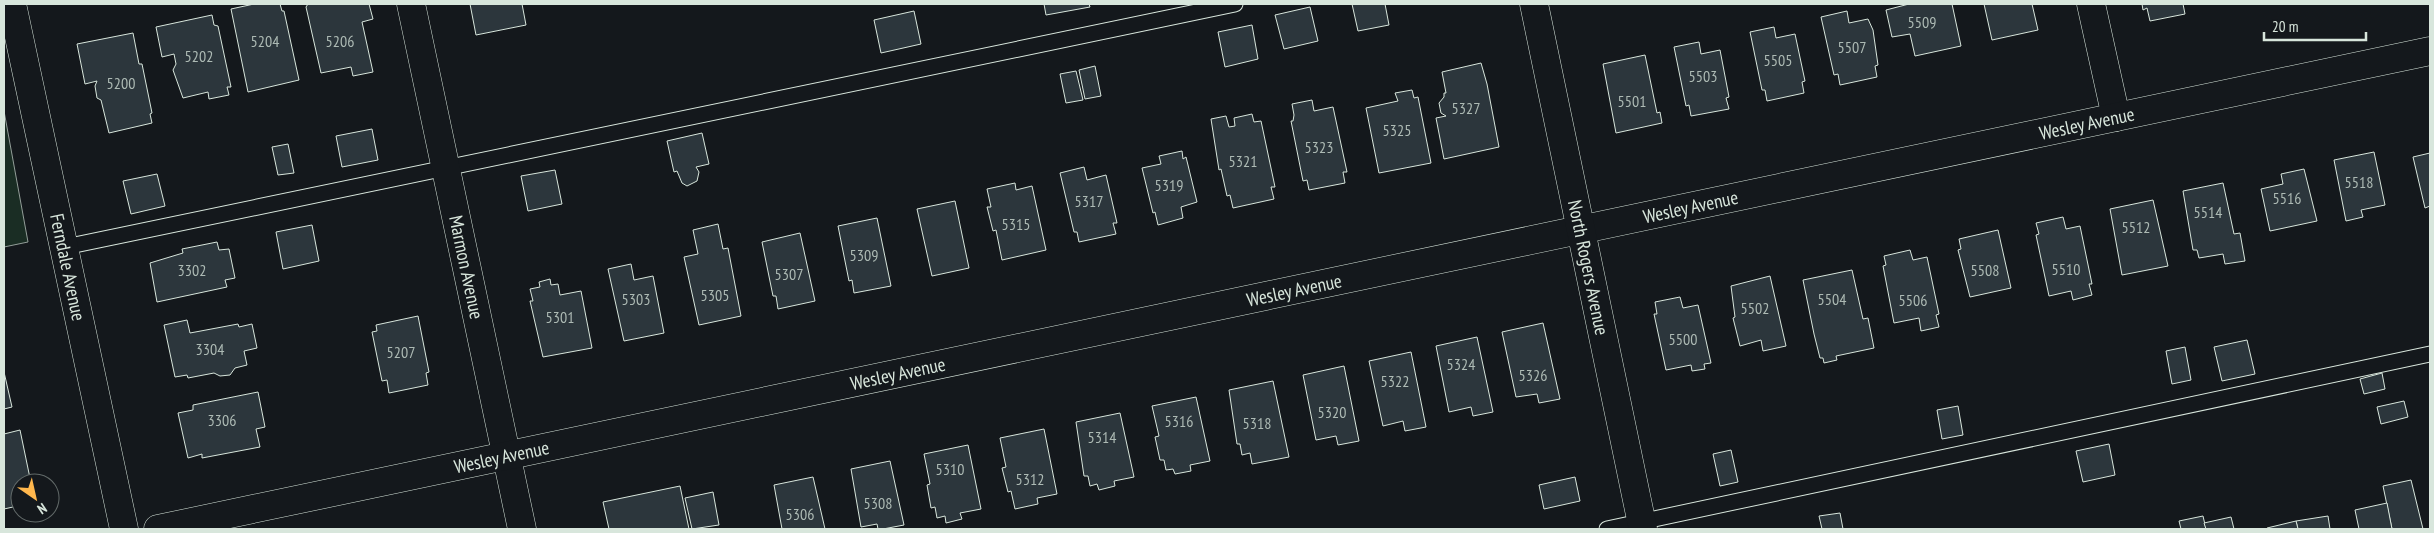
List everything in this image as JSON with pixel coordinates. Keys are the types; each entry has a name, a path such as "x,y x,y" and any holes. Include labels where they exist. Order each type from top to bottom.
{"street":[{"name":"Ferndale Avenue","path":"12,4 124,529"},
{"name":"Marmon Avenue","path":"411,4 522,529"},
{"name":"North Rogers Avenue","path":"1534,4 1642,526"},
{"path":"2091,4 2116,117"},
{"name":"Wesley Avenue","path":"158,529 2430,51"}],"lane":[{"path":"64,247 1235,4"},
{"path":"1606,529 1642,526 2430,354"}],"green space":[{"path":"4,111 28,242 4,247"}],"building":[{"path":"254,4 280,4 282,11 284,11 299,80 248,92 231,9"},
{"path":"308,4 369,4 373,19 362,22 373,72 353,76 351,67 321,73 306,7"},
{"path":"470,4 522,4 526,25 476,35"},
{"path":"1044,4 1089,4 1090,7 1046,15"},
{"path":"1352,4 1385,4 1389,25 1358,31"},
{"path":"1909,4 1952,4 1961,46 1915,56 1910,34 1892,37 1886,10"},
{"path":"1984,4 2032,4 2038,30 1992,40"},
{"path":"2142,4 2183,4 2185,14 2150,21 2147,8 2143,10"},
{"path":"1310,7 1318,41 1284,49 1275,15"},
{"path":"914,11 921,44 881,53 874,20"},
{"path":"1847,11 1849,23 1868,19 1873,30 1878,65 1875,66 1877,77 1840,85 1838,74 1834,75 1821,17"},
{"path":"212,15 214,25 218,26 231,87 227,87 229,95 209,99 208,92 183,98 173,70 176,64 174,54 162,57 156,27"},
{"path":"1252,25 1258,59 1225,67 1218,32"},
{"path":"1774,27 1776,38 1795,34 1805,81 1802,82 1804,93 1767,101 1765,90 1762,90 1750,32"},
{"path":"133,33 139,64 142,64 152,113 150,114 152,123 109,133 101,100 97,98 95,86 97,81 85,84 77,44"},
{"path":"1699,42 1701,54 1720,50 1729,97 1726,98 1729,109 1691,116 1689,105 1686,106 1674,47"},
{"path":"1645,55 1657,113 1660,112 1662,123 1616,133 1603,64"},
{"path":"1481,63 1499,147 1444,159 1436,118 1446,116 1441,113 1439,103 1444,97 1444,93 1446,93 1442,72"},
{"path":"1095,66 1101,96 1085,99 1079,70"},
{"path":"1076,71 1083,100 1066,103 1060,74"},
{"path":"1412,90 1414,98 1418,97 1431,163 1379,173 1366,108 1398,101 1395,93"},
{"path":"1312,100 1314,111 1333,107 1347,172 1343,172 1345,183 1309,190 1307,180 1303,181 1291,121 1293,121 1294,115 1292,104"},
{"path":"1252,114 1254,122 1261,121 1275,187 1271,187 1274,199 1233,208 1230,195 1227,196 1221,169 1219,170 1211,119 1226,116 1229,127 1235,126 1234,118"},
{"path":"372,129 378,160 342,167 336,136"},
{"path":"702,133 709,164 696,167 699,172 697,181 687,186 682,183 677,171 674,172 667,141"},
{"path":"288,144 294,173 278,175 272,147"},
{"path":"1182,151 1183,159 1186,157 1197,202 1181,207 1183,218 1158,225 1155,212 1153,213 1142,168 1161,164 1159,156"},
{"path":"2374,152 2385,205 2361,210 2363,217 2346,221 2334,160"},
{"path":"2430,153 2430,206 2425,208 2413,157"},
{"path":"1084,167 1087,180 1106,175 1117,223 1113,223 1116,234 1079,242 1077,232 1074,232 1060,173"},
{"path":"2304,169 2317,221 2270,231 2261,189 2283,184 2281,174"},
{"path":"555,170 562,204 528,211 521,176"},
{"path":"157,174 165,206 131,214 123,181"},
{"path":"1015,183 1016,190 1032,186 1046,250 1002,260 996,230 993,231 987,207 991,207 987,189"},
{"path":"2223,183 2234,234 2240,233 2245,261 2225,264 2223,254 2199,258 2197,250 2193,250 2183,191"},
{"path":"2153,200 2168,266 2122,275 2110,209"},
{"path":"955,201 969,268 932,276 917,209"},
{"path":"2063,217 2066,229 2080,226 2092,284 2089,284 2092,295 2073,300 2071,291 2049,296 2036,235 2039,234 2036,223"},
{"path":"877,218 891,286 854,293 852,280 849,281 838,226"},
{"path":"718,224 723,249 728,248 741,316 699,325 684,257 698,254 693,230"},
{"path":"312,225 319,261 283,269 276,232"},
{"path":"1998,230 2011,288 1970,297 1958,250 1961,249 1959,239"},
{"path":"800,233 815,301 778,309 776,296 773,296 762,242"},
{"path":"217,242 219,250 229,249 235,278 225,280 227,287 157,302 150,263 183,253 182,249"},
{"path":"1910,250 1913,260 1927,257 1939,314 1936,315 1939,327 1921,331 1919,318 1894,323 1883,266 1886,265 1884,256"},
{"path":"631,264 634,280 653,276 664,333 624,341 608,269"},
{"path":"1852,270 1863,319 1868,318 1874,348 1836,356 1837,360 1824,363 1823,358 1820,358 1803,280"},
{"path":"1770,276 1786,346 1763,351 1761,340 1740,346 1733,318 1735,317 1731,286"},
{"path":"550,279 551,285 558,284 560,295 581,291 592,348 543,357 530,301 533,301 530,289 540,287 539,282"},
{"path":"1680,297 1683,308 1698,305 1711,363 1704,364 1705,369 1692,371 1691,365 1666,370 1654,314 1657,314 1655,302"},
{"path":"418,316 429,372 426,373 428,385 389,393 387,380 382,381 372,332 377,331 376,325"},
{"path":"187,320 190,333 238,324 239,327 252,324 257,348 244,351 247,365 235,368 230,375 220,376 214,373 188,378 187,375 175,377 164,325"},
{"path":"1543,323 1560,399 1539,403 1537,394 1516,397 1502,332"},
{"path":"1477,337 1493,412 1473,416 1471,407 1449,412 1436,346"},
{"path":"2247,340 2255,374 2222,381 2214,347"},
{"path":"2185,347 2191,380 2172,384 2166,351"},
{"path":"1411,352 1426,427 1405,431 1403,421 1383,426 1369,361"},
{"path":"1344,366 1359,441 1338,445 1336,436 1316,440 1303,375"},
{"path":"4,372 12,407 4,409"},
{"path":"2382,373 2385,389 2364,394 2360,379"},
{"path":"1273,381 1289,457 1252,464 1250,453 1242,455 1240,444 1237,444 1229,390"},
{"path":"258,392 265,427 256,429 260,447 202,458 202,454 188,458 178,413 193,410 193,405"},
{"path":"1196,397 1210,461 1190,465 1191,471 1175,474 1173,469 1166,470 1164,460 1160,460 1155,437 1159,436 1152,406"},
{"path":"2404,401 2408,417 2381,424 2377,407"},
{"path":"1958,406 1963,435 1942,439 1937,410"},
{"path":"1120,413 1134,477 1114,481 1115,486 1099,490 1097,484 1090,486 1088,476 1084,476 1076,422"},
{"path":"1044,429 1057,494 1037,498 1038,504 1015,509 1011,491 1008,492 1002,468 1006,467 1000,438"},
{"path":"20,430 29,473 10,473 10,508 4,509 4,434"},
{"path":"2109,444 2115,475 2083,482 2076,451"},
{"path":"968,445 981,509 960,513 962,519 946,523 945,516 937,518 935,507 931,508 927,485 930,484 924,454"},
{"path":"1731,450 1738,482 1720,486 1713,454"},
{"path":"890,461 904,525 883,529 878,529 877,524 861,527 851,469"},
{"path":"813,477 825,529 782,529 774,485"},
{"path":"1575,477 1580,501 1544,509 1539,485"},
{"path":"2411,480 2423,529 2392,529 2383,486"},
{"path":"680,486 689,529 609,529 603,502"},
{"path":"713,492 719,525 692,529 685,498"},
{"path":"2387,503 2392,529 2359,529 2355,510"},
{"path":"1840,513 1843,529 1822,529 1819,516"},
{"path":"2203,516 2206,529 2181,529 2179,521"},
{"path":"2328,516 2330,529 2298,529 2296,521"},
{"path":"2231,517 2234,529 2206,529 2204,523"},
{"path":"2296,521 2298,529 2267,529 2267,528"}]}
